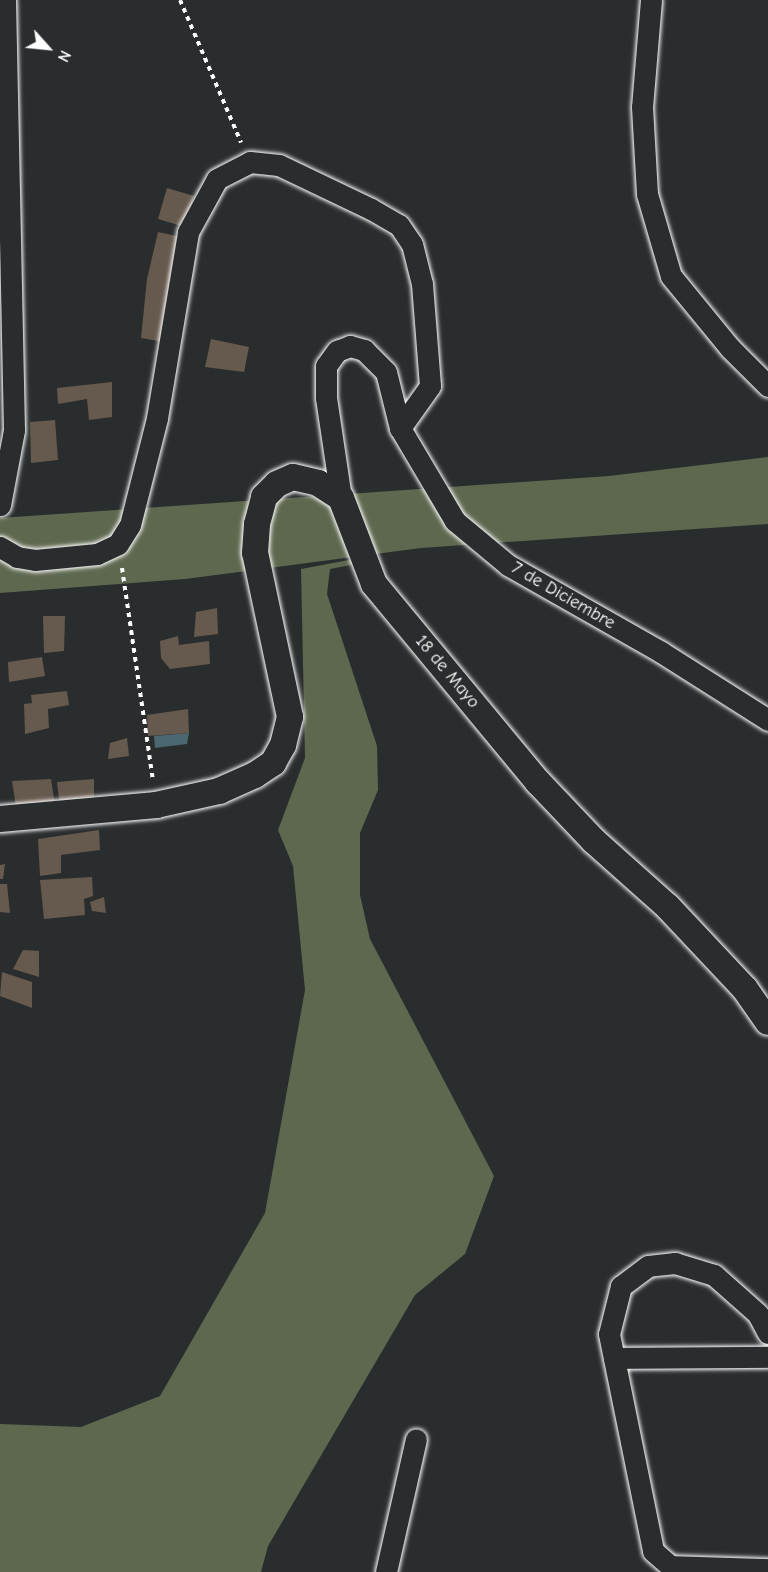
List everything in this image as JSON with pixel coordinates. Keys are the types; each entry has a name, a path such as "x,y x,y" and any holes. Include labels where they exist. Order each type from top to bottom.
{"street":[{"path":"0,505 14,430 5,0"},
{"path":"651,0 642,107 647,194 671,276 730,348 768,386"},
{"path":"0,547 17,557 35,560 97,554 118,544 130,525 157,418 188,232 217,179 250,162 279,165 371,209 399,225 411,244 422,284 430,386 400,428"},
{"name":"18 de Mayo","path":"400,428 386,372 377,360 357,348 337,351 326,366 326,398 341,498 374,584 538,782 594,842 668,907 745,989 768,1022"},
{"name":"7 de Diciembre","path":"400,428 455,521 508,565 661,652 768,720"},
{"path":"0,819 156,805 219,791 255,775 273,762 283,745 290,717 255,554 259,515 264,497 277,484 293,477 318,483 341,498"},
{"path":"768,1333 758,1314 714,1275 675,1263 648,1266 621,1286 609,1334 653,1551 670,1566 768,1569"},
{"path":"614,1358 768,1357"},
{"path":"386,1572 416,1439"}],"path":[{"path":"180,0 250,162"},
{"path":"118,544 156,805"}],"green space":[{"path":"768,457 768,524 421,548 185,579 0,593 0,518 609,476"},
{"path":"365,557 367,562 330,569 327,594 377,746 378,790 360,833 360,895 370,939 494,1176 465,1254 415,1295 268,1546 261,1572 0,1572 0,1424 81,1427 160,1396 265,1213 305,990 293,866 278,830 305,758 301,569"}],"water":[{"path":"189,733 187,744 155,748 154,736"}],"building":[{"path":"167,188 194,196 185,227 158,219"},
{"path":"158,232 186,238 164,342 141,338 147,279"},
{"path":"211,339 249,347 244,372 205,367"},
{"path":"112,382 112,417 89,420 87,399 58,404 57,388"},
{"path":"55,420 58,460 31,463 30,422"},
{"path":"217,608 218,634 194,637 196,612"},
{"path":"43,616 65,616 64,651 44,653"},
{"path":"178,636 179,645 209,641 210,664 170,669 161,658 160,641"},
{"path":"42,657 45,676 9,682 8,662"},
{"path":"67,691 69,705 48,709 49,728 25,734 24,704 32,703 31,695"},
{"path":"188,709 189,733 148,736 147,715"},
{"path":"127,738 129,756 108,759 110,743"},
{"path":"51,779 55,805 16,807 12,781"},
{"path":"94,779 94,802 60,807 57,782"},
{"path":"99,830 100,850 61,855 61,873 40,876 38,839"},
{"path":"5,864 3,879 0,879 0,865"},
{"path":"92,877 93,896 84,899 85,915 44,919 40,880"},
{"path":"0,884 7,884 10,913 0,912"},
{"path":"104,897 106,913 92,911 90,902"},
{"path":"23,950 39,951 39,977 13,969"},
{"path":"2,972 32,982 32,1008 0,996"}]}
